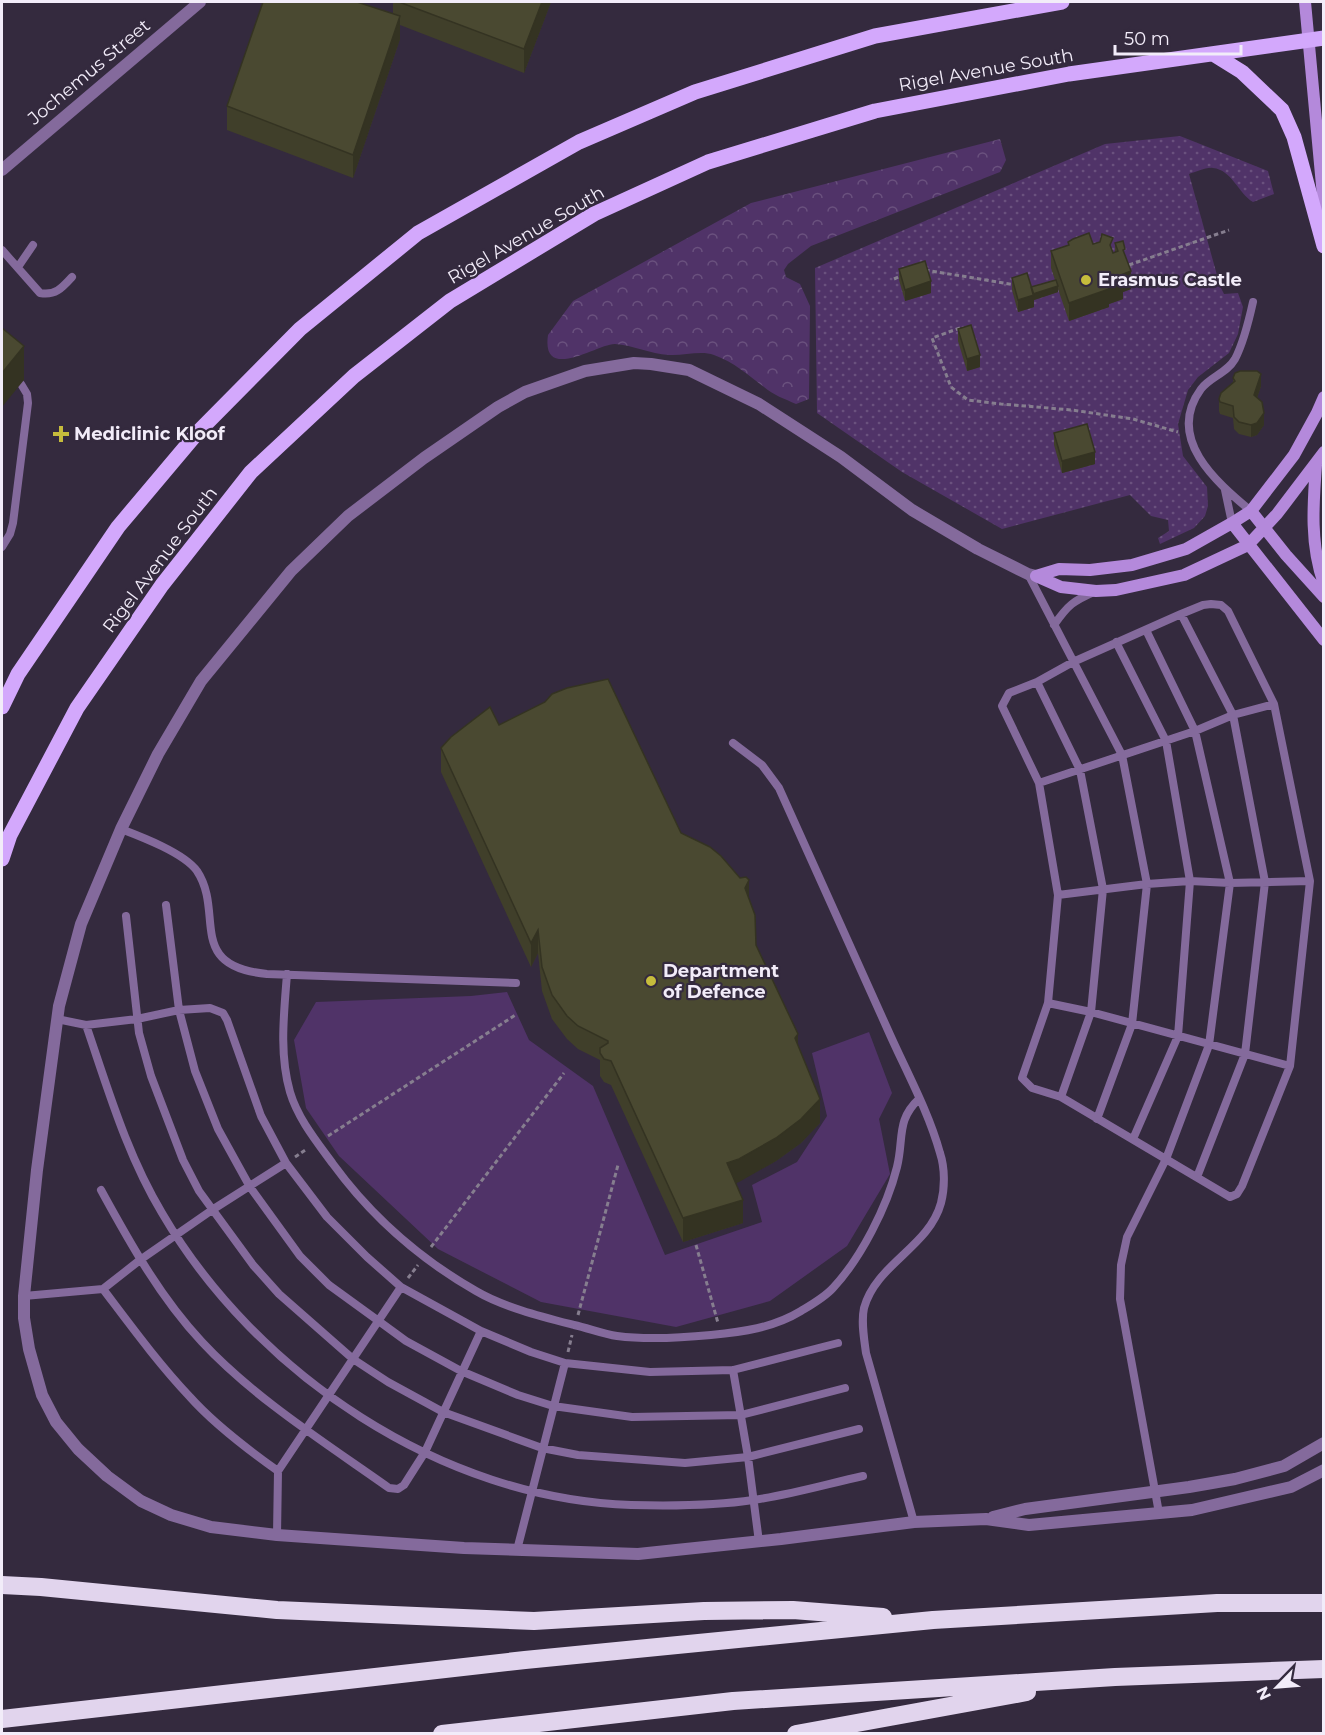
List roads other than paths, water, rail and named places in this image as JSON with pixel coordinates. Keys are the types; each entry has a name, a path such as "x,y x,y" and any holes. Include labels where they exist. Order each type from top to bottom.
{"highway":[{"path":"2,1574 26,1575 172,1601"},
{"path":"2,1585 277,1610 534,1621 704,1611 793,1610 933,1620"},
{"path":"2,1719 525,1660 933,1620 1217,1603 1323,1603"},
{"path":"442,1734 733,1701 1115,1677 1323,1669"},
{"path":"796,1734 1115,1677"}],"main road":[{"path":"2,708 18,674 118,527 198,432 300,329 418,233 579,142 695,92 875,36 1062,2"},
{"name":"Rigel Avenue South","path":"2,859 10,835 77,708 162,585 251,472 354,376 450,301 594,214 708,162 875,111 1069,74 1316,39"},
{"path":"1213,54 1242,72 1282,110 1294,137 1323,246"}],"street":[{"name":"Jochemus Street","path":"2,170 200,2"},
{"path":"1305,2 1316,39 1323,207"},
{"path":"1323,452 1316,465 1248,545 1184,575 1116,590 1096,591 1061,588 978,549 912,510 842,457 779,415 689,370 634,363 585,371 525,392 491,411 348,516 307,555 201,681 158,754 121,829 81,924 57,1019 37,1170 24,1296 24,1318 29,1349 42,1395 56,1422 78,1449 107,1476 141,1501 171,1515 211,1527 277,1535 517,1550 638,1554 759,1542 914,1522 986,1519 1029,1525 1192,1510 1290,1487 1323,1470"},
{"path":"1032,575 1059,569 1090,570 1132,566 1186,549 1232,524 1251,511 1294,455 1317,413 1323,396"},
{"path":"1316,465 1313,521 1318,569 1323,585"},
{"path":"1251,511 1323,597"},
{"path":"1232,524 1323,640"},
{"path":"986,1519 1025,1509 1235,1479 1284,1467 1323,1443"}],"lane":[{"path":"18,267 33,245"},
{"path":"2,250 35,290 47,294 57,292 72,277"},
{"path":"1251,511 1225,490 1193,447 1188,420 1197,396 1209,380 1226,370 1235,359 1248,323 1252,302"},
{"path":"2,547 14,523 28,403 27,394 21,384"},
{"path":"1225,490 1232,524"},
{"path":"1032,575 1054,625 1122,755 1148,884 1132,1024 1097,1119"},
{"path":"1054,625 1065,609 1078,599 1096,591"},
{"path":"1203,605 1221,605 1228,611 1274,704 1310,882 1290,1066 1242,1186 1233,1197 1226,1196 1133,1139 1060,1098 1032,1088 1022,1078 1022,1071 1047,1002 1058,895 1039,783 1002,705 1009,693 1038,682 1073,662 1146,630 1203,605"},
{"path":"1180,614 1233,715 1266,882 1245,1054 1197,1177"},
{"path":"1146,630 1195,731 1230,883 1209,1045 1166,1159 1127,1237 1121,1265 1120,1299 1159,1513"},
{"path":"1116,642 1166,741 1190,882 1178,1036 1133,1139"},
{"path":"1038,682 1080,770 1103,889 1091,1012 1060,1098"},
{"path":"1039,783 1195,731 1233,715 1274,704"},
{"path":"733,743 762,765 779,788 941,1155 944,1182 941,1203 932,1224 916,1244 881,1279 871,1292 864,1308 866,1353 914,1522"},
{"path":"121,829 151,840 191,864 198,873 208,901 212,939 226,960 253,972 516,983"},
{"path":"1058,895 1148,884 1310,882"},
{"path":"166,905 179,1010 195,1071 214,1119 250,1186 300,1256 329,1285 406,1341 461,1371 553,1407 632,1417 741,1415 845,1388"},
{"path":"126,916 137,1019 151,1076 183,1160 199,1191 253,1265 279,1294 353,1359 388,1382 443,1412 542,1448 578,1455 685,1463 748,1457 859,1429"},
{"path":"286,974 283,1047 290,1092 298,1113 317,1143 369,1208 406,1244 477,1292 534,1315 617,1336 683,1338 774,1325 801,1311 832,1289 855,1258 879,1217 892,1185 900,1154 901,1129 908,1109 918,1099"},
{"path":"1047,1002 1290,1066"},
{"path":"57,1019 86,1025 137,1019 179,1010 210,1008 223,1013 261,1116 286,1163 327,1217 401,1287 481,1331 531,1352 565,1363 650,1372 734,1370 838,1343"},
{"path":"86,1025 131,1154 176,1236 248,1326 282,1359 360,1417 453,1466 532,1491 575,1499 630,1505 700,1504 753,1500 863,1476"},
{"path":"24,1296 103,1289 212,1210 286,1163"},
{"path":"101,1190 140,1260 201,1342 235,1374 306,1430 389,1488 394,1489 404,1485 425,1452 481,1331"},
{"path":"277,1535 278,1471 380,1322 401,1287"},
{"path":"103,1289 147,1348 191,1399 251,1452 278,1471"},
{"path":"517,1550 565,1363"},
{"path":"734,1370 759,1542"}],"place":[{"name":"Erasmus Castle","path":"1086,280"},
{"name":"Mediclinic Kloof","path":"61,434"},
{"name":"Department of Defence","path":"651,981"}]}
